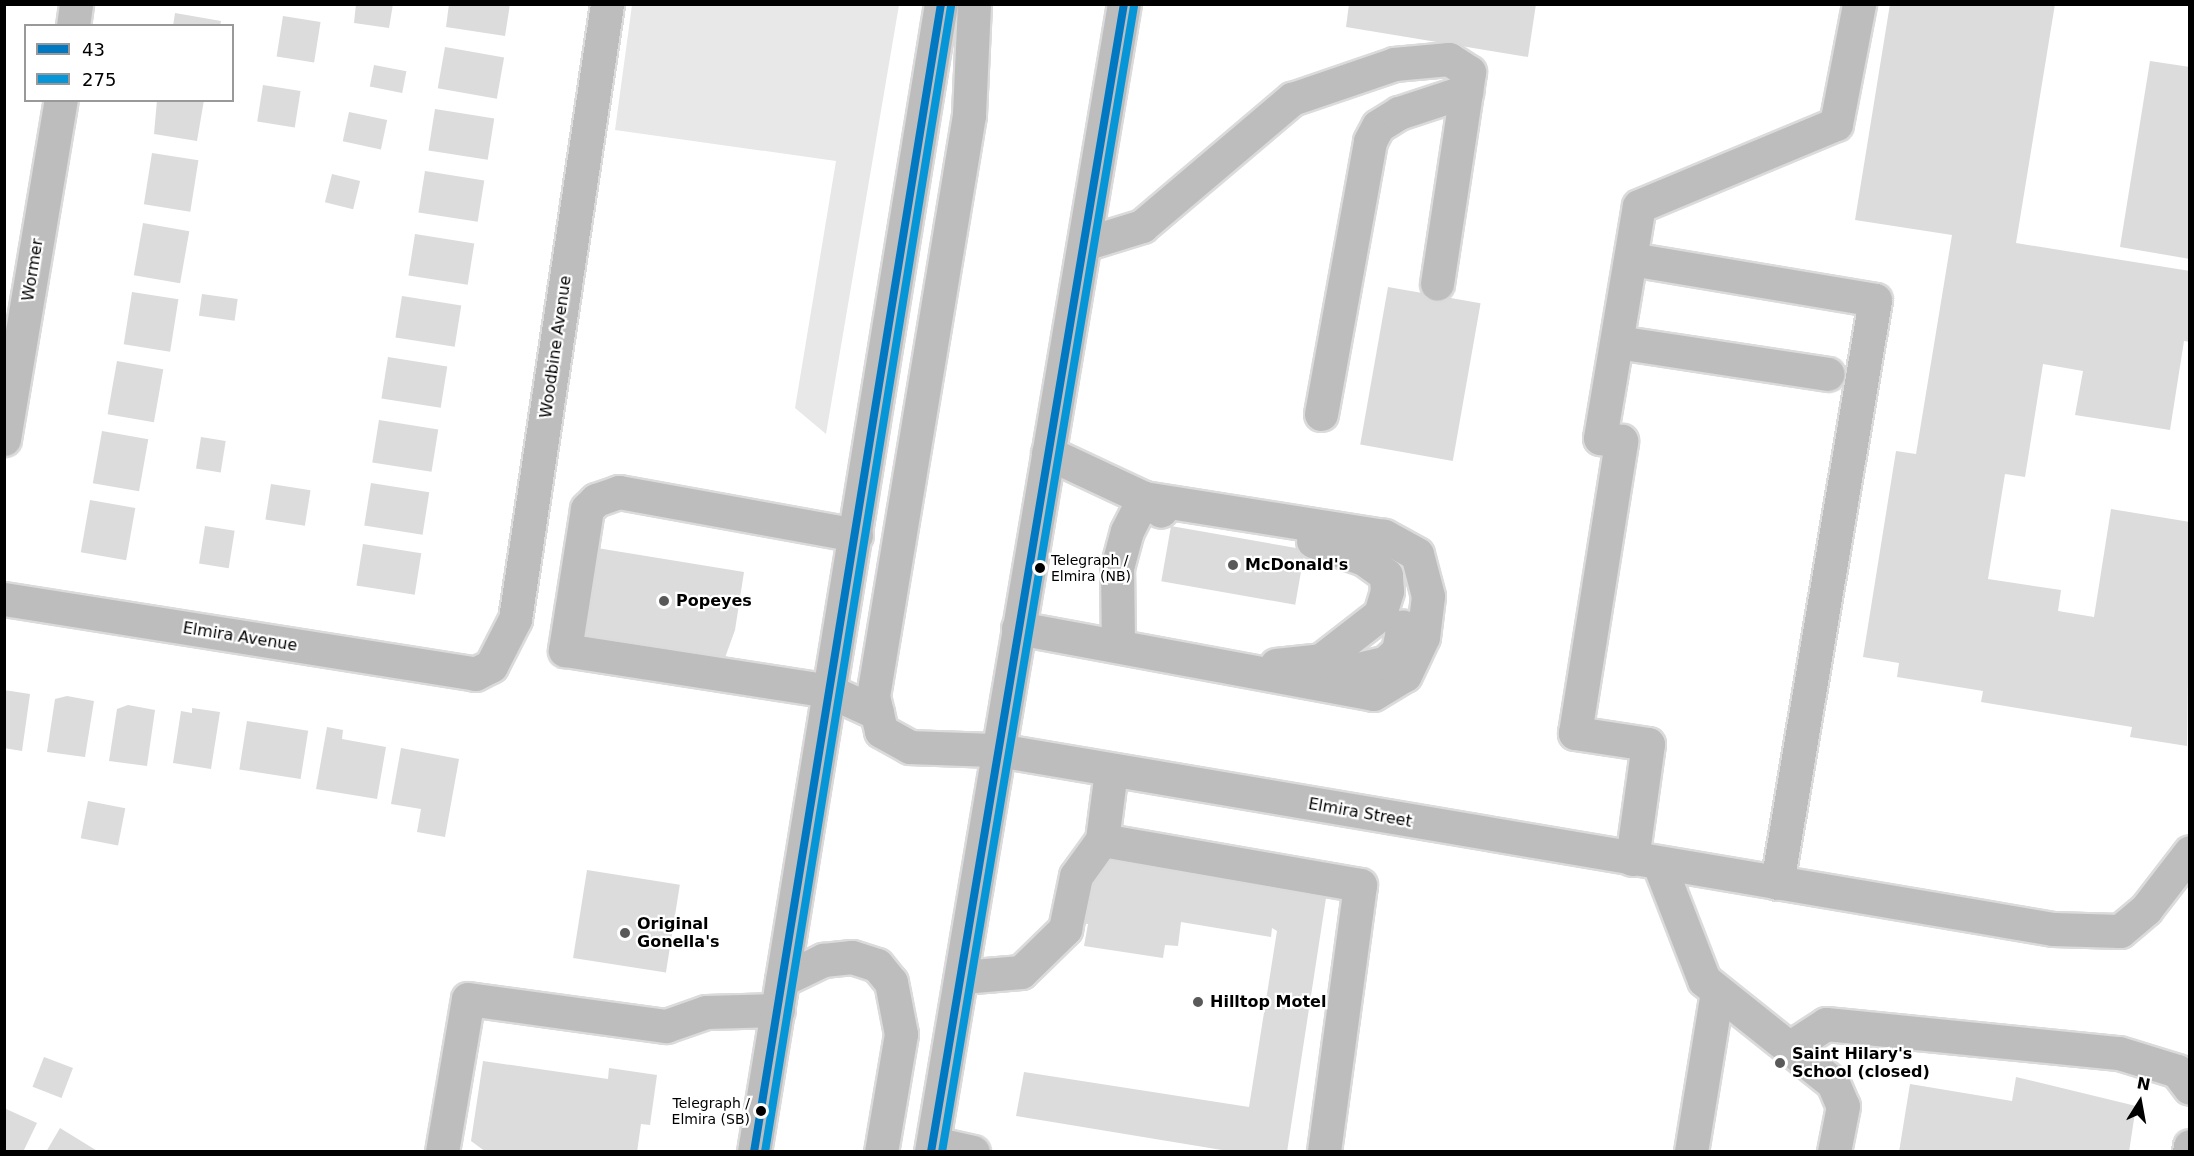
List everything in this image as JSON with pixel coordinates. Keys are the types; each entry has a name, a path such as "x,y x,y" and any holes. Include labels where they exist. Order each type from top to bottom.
{"main road":[{"path":"73,24 76,4"},
{"name":"Woodbine Avenue","path":"475,674 491,666 515,619 607,4"},
{"path":"754,1152 941,4"},
{"path":"877,713 873,696 969,115 974,4"},
{"path":"973,1152 932,1147 1124,4"},
{"path":"1834,1152 1843,1106 1833,1083 1704,980 1645,861 1648,744 1575,733 1621,441 1600,438 1639,206 1836,124 1859,4"},
{"path":"1084,243 1142,226 1292,99 1394,64 1427,59 1449,59 1468,72 1437,284"},
{"path":"1321,414 1371,141 1378,126 1400,113 1466,91"},
{"name":"Wormer","path":"4,439 61,102"},
{"path":"1631,259 1875,300 1777,883"},
{"path":"1617,342 1828,374"},
{"path":"1048,453 1144,498 1174,520 1338,547 1386,575 1380,614 1321,660 1240,669"},
{"path":"856,535 619,492 587,509 565,650 829,691 877,713"},
{"path":"1118,645 1117,568 1144,498"},
{"path":"1018,628 1373,694 1391,687 1405,675 1423,637 1428,596 1417,554 1384,536 1144,498"},
{"name":"Elmira Avenue","path":"4,599 475,674"},
{"name":"Elmira Street","path":"877,713 881,731 910,747 998,750 1111,771 2053,929 2120,931 2146,909 2190,852"},
{"path":"962,977 1021,972 1065,929 1077,876 1102,840 1111,771"},
{"path":"1102,840 1360,885 1324,1152"},
{"path":"442,1152 468,999 666,1026 706,1012 780,995 823,960 852,957 877,965 891,982 901,1034 881,1152"},
{"path":"1691,1152 1717,991"},
{"path":"1789,1048 1826,1024 2095,1051 2177,1071 2190,1088"},
{"path":"2188,1152 2190,1146"}],"shaded area":[{"path":"632,5 899,5 826,434 795,408 836,161 615,130"}],"building":[{"path":"356,4 393,4 389,28 354,23"},
{"path":"449,4 510,4 505,36 446,27"},
{"path":"1349,4 1536,4 1528,57 1346,27"},
{"path":"1890,4 2055,4 2016,243 2190,271 2190,342 2184,341 2170,430 2075,415 2083,371 2043,364 2025,477 2005,474 1988,579 2061,590 2058,611 2094,617 2111,509 2190,522 2187,746 2130,737 2132,727 1981,702 1983,691 1897,677 1899,663 1863,657 1896,451 1916,454 1952,235 1855,220"},
{"path":"175,13 221,21 220,24 173,24"},
{"path":"283,16 321,22 314,62 277,56"},
{"path":"445,47 504,57 497,99 438,88"},
{"path":"2150,61 2190,67 2190,259 2120,247"},
{"path":"374,65 406,71 402,93 370,87"},
{"path":"263,85 301,91 295,127 257,122"},
{"path":"157,102 204,102 197,141 154,134"},
{"path":"435,109 494,118 488,160 428,150"},
{"path":"349,112 387,120 381,149 343,141"},
{"path":"152,153 198,160 190,212 144,204"},
{"path":"425,171 484,180 478,222 418,212"},
{"path":"332,174 360,181 353,209 325,202"},
{"path":"143,223 189,231 180,283 134,275"},
{"path":"415,234 474,243 468,285 408,275"},
{"path":"1388,287 1481,303 1453,461 1360,445"},
{"path":"132,292 178,299 170,352 124,344"},
{"path":"202,294 238,299 235,321 199,316"},
{"path":"402,296 461,305 455,347 395,337"},
{"path":"388,357 447,366 441,408 381,398"},
{"path":"117,361 163,369 154,422 108,414"},
{"path":"379,420 438,429 432,472 372,462"},
{"path":"102,431 148,439 139,491 93,483"},
{"path":"201,437 226,441 221,473 196,469"},
{"path":"371,483 429,492 423,535 364,525"},
{"path":"271,484 311,490 305,526 265,520"},
{"path":"90,500 135,508 126,560 81,552"},
{"path":"205,526 235,531 229,568 199,564"},
{"path":"1171,526 1305,550 1295,605 1161,581"},
{"path":"363,544 421,553 415,595 356,585"},
{"name":"Popeyes","path":"597,548 744,572 735,630 722,666 582,644"},
{"path":"4,690 30,694 22,751 4,748"},
{"path":"67,696 94,701 85,757 47,752 55,699"},
{"path":"128,705 155,710 147,766 109,761 117,709"},
{"path":"192,708 220,712 211,769 173,763 181,711 192,713"},
{"path":"247,721 308,731 301,779 239,769"},
{"path":"327,727 343,730 342,739 386,747 377,799 316,789"},
{"path":"401,748 459,759 445,837 417,832 421,809 391,804"},
{"path":"88,801 125,808 118,846 81,838"},
{"path":"1098,857 1328,885 1287,1152 1234,1152 1016,1116 1024,1072 1249,1107 1277,931 1272,928 1271,937 1181,922 1178,946 1165,945 1163,958 1084,946 1088,924 1078,923 1086,877 1095,879"},
{"name":"Original Gonella's","path":"587,870 680,885 666,973 573,958"},
{"path":"44,1057 73,1068 61,1098 33,1087"},
{"path":"483,1061 608,1079 609,1068 657,1075 650,1125 641,1124 637,1152 486,1152 471,1141"},
{"path":"2016,1077 2136,1106 2129,1152 1899,1152 1910,1084 2012,1101"},
{"path":"4,1108 37,1123 23,1152 4,1152"},
{"path":"60,1128 99,1152 46,1152"}],"transit line":[{"name":"43","path":"754,1152 941,4"},
{"name":"43","path":"931,1152 1124,4"},
{"name":"275","path":"765,1152 951,6"},
{"name":"275","path":"942,1152 1134,6"}],"place":[{"name":"McDonald's","path":"1233,565"},
{"name":"Telegraph / Elmira (NB)","path":"1040,568"},
{"name":"Popeyes","path":"664,601"},
{"name":"Original Gonella's","path":"625,933"},
{"name":"Hilltop Motel","path":"1198,1002"},
{"name":"Saint Hilary's School (closed)","path":"1780,1063"},
{"name":"Telegraph / Elmira (SB)","path":"761,1111"}]}
